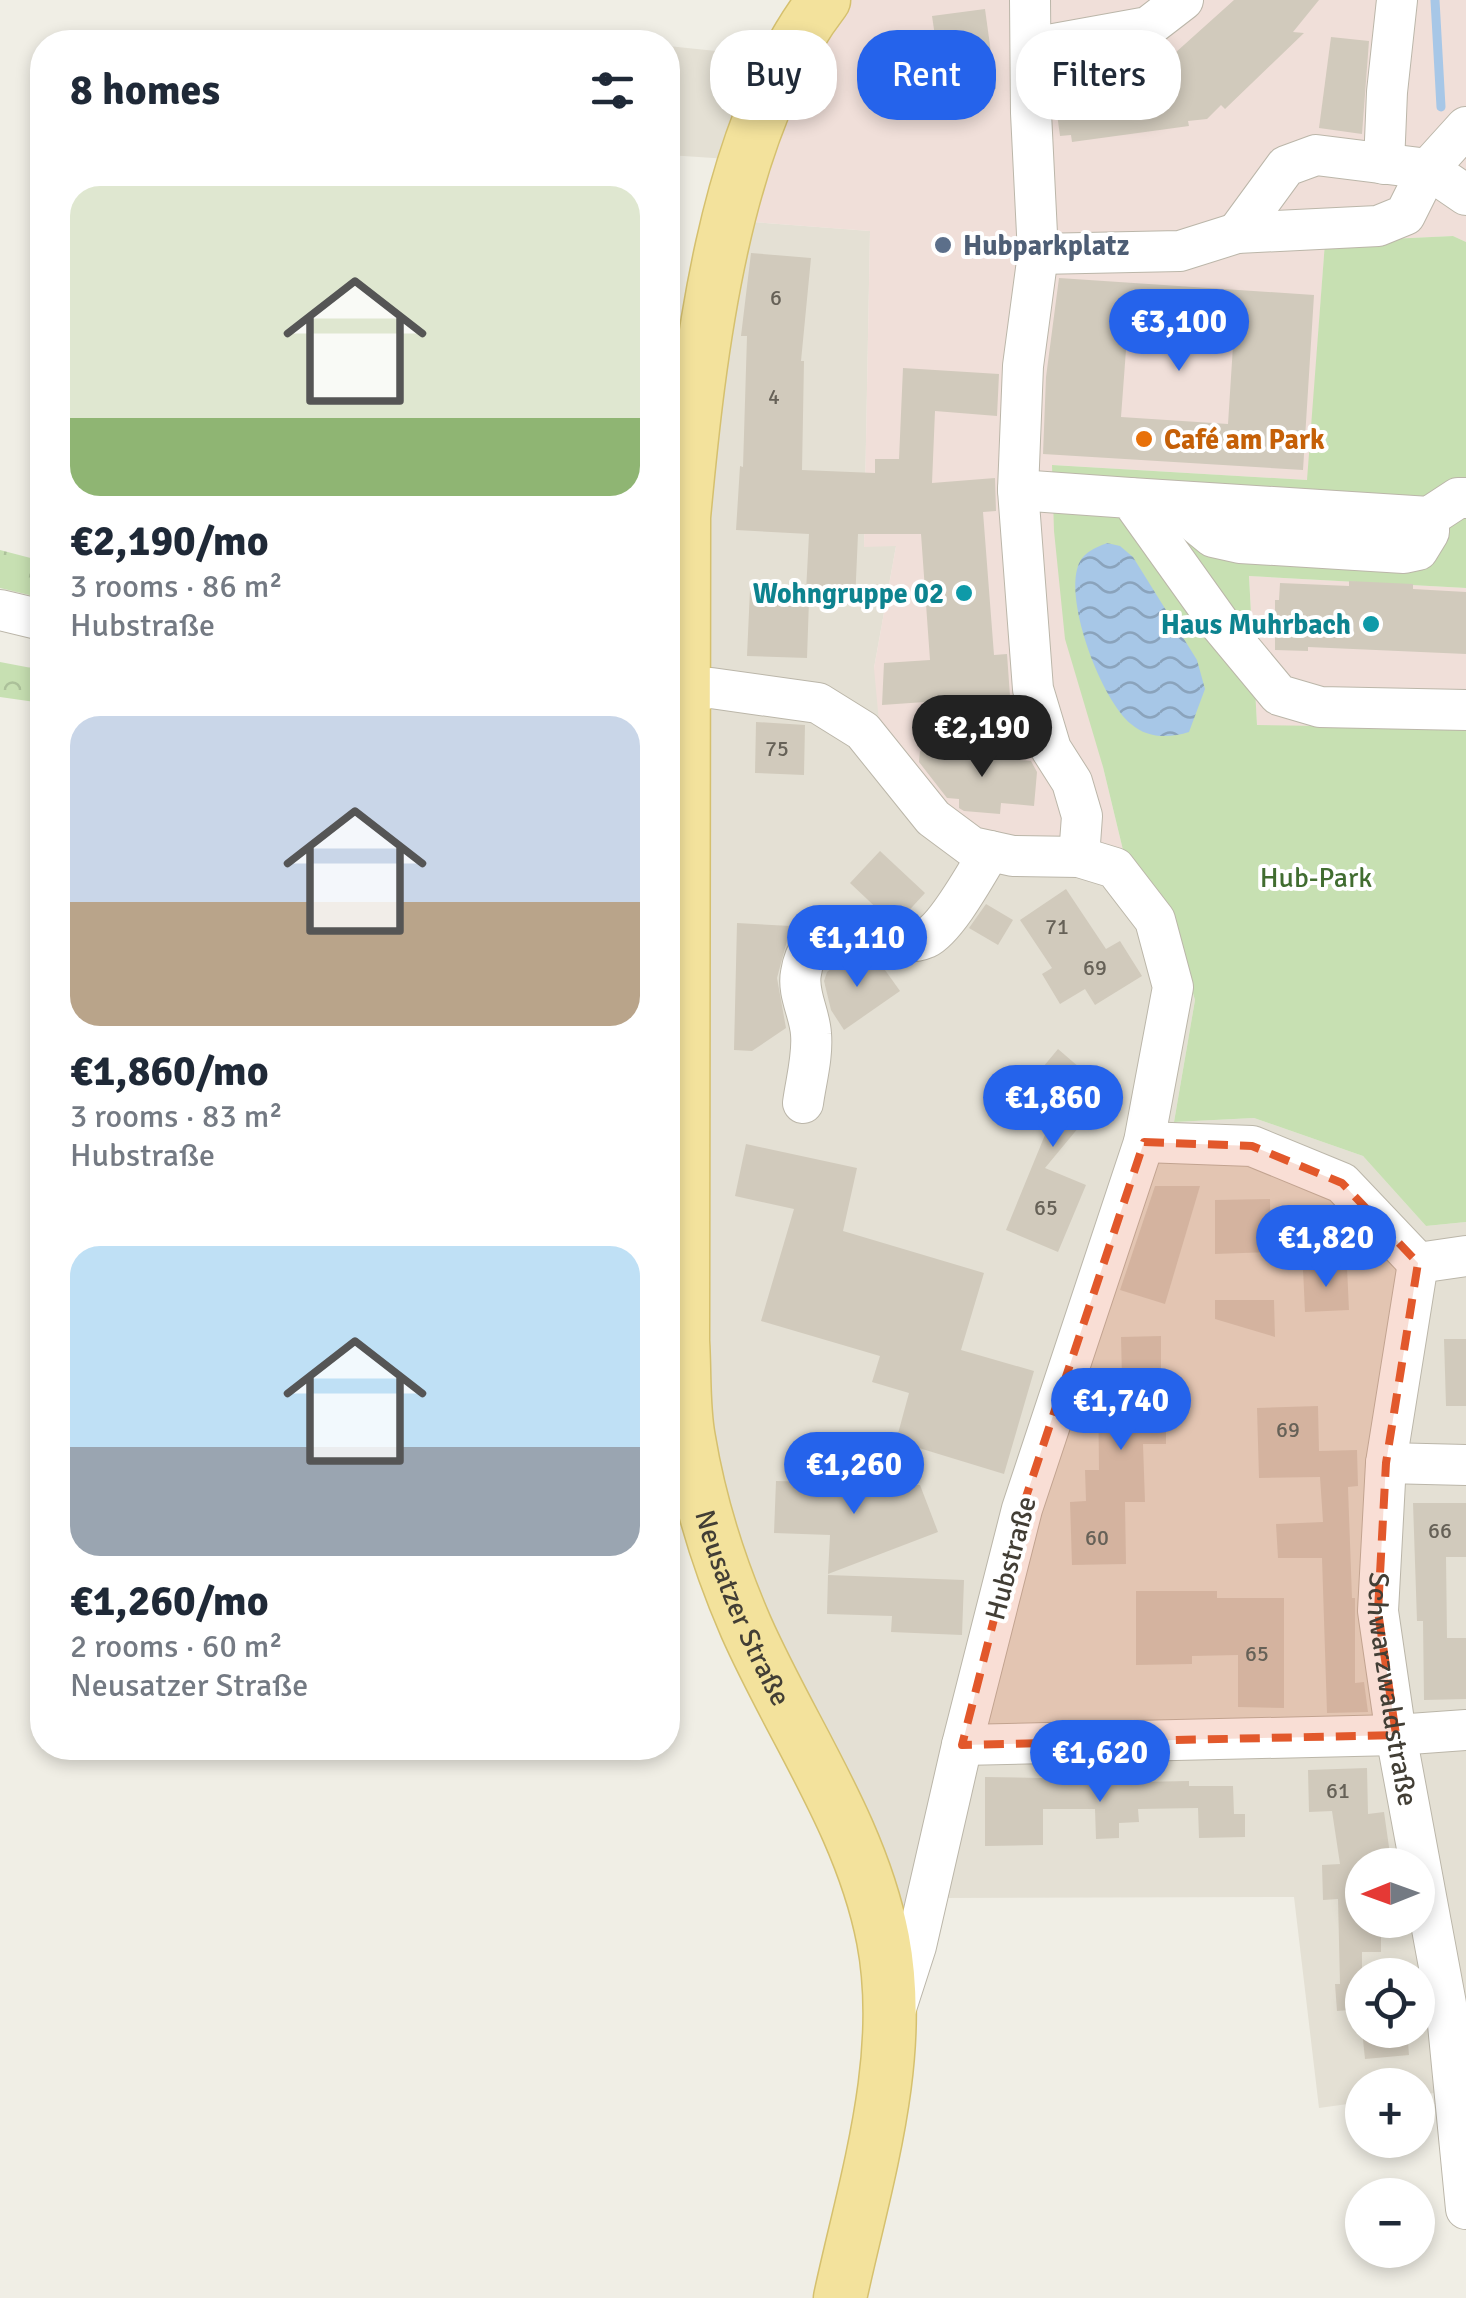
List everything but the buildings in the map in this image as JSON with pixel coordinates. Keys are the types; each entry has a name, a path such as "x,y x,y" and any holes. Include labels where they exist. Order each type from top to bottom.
{"main road":[{"name":"Neusatzer Straße","path":"680,491 728,214 765,102 824,0"},
{"name":"Neusatzer Straße","path":"680,1074 688,1436 713,1544 747,1630 833,1797 863,1868 883,1940 891,2021"},
{"name":"Hubstraße","path":"840,2298 882,2102 891,2021"}],"street":[{"path":"1030,0 1031,30"},
{"path":"1127,30 1148,26 1183,0"},
{"path":"1384,164 1397,0"},
{"path":"1031,120 1038,254 1023,366 1018,490 1034,689 1051,749 1072,782 1082,816 1078,857"},
{"path":"1038,254 1180,251 1237,233 1378,226 1405,216 1428,170 1466,126"},
{"path":"1237,233 1286,166 1316,155 1428,170 1466,195"},
{"path":"1018,490 1170,502 1213,537 1226,540 1386,552 1418,550 1429,532 1428,517 1458,498 1466,498"},
{"path":"1130,498 1220,624 1279,695 1320,708 1466,710"},
{"path":"0,610 30,617"},
{"name":"Hubstraße","path":"680,714 711,688 818,703 863,732 934,818 972,847 1013,856 1078,857 1115,868 1155,920 1173,987 1144,1142 1022,1509 916,1946 891,2021"},
{"path":"803,1104 811,1034 800,975 806,955 822,938 837,933 906,944 930,936 965,894 990,851"},
{"path":"1144,1142 1252,1146 1342,1183 1418,1263 1466,1256"},
{"name":"Schwarzwaldstraße","path":"1418,1263 1386,1463 1378,1611 1396,1735 1446,2004 1466,2209"},
{"path":"1386,1463 1466,1465"},
{"path":"962,1745 1466,1730"}],"highlighted area":[{"path":"1144,1142 1252,1146 1342,1183 1418,1263 1386,1463 1378,1611 1396,1735 962,1745 1022,1509"}],"shaded area":[{"path":"844,0 1466,0 1466,242 1453,236 1325,242 1308,480 1053,465 1103,767 1123,850 994,844 947,827 880,733 874,668 896,546 864,547 870,231 740,221 759,161 781,120 837,120 837,30 828,30"},
{"path":"680,47 710,50 710,120 777,120 759,161 680,156"},
{"path":"740,221 870,231 864,546 896,546 874,668 994,844 1123,850 1170,915 1195,1000 1174,1122 1254,1118 1363,1156 1426,1226 1466,1222 1466,2074 1435,2093 1435,2068 1345,2068 1345,2104 1319,2108 1294,1897 941,1898 898,1935 708,1466 701,441"},
{"path":"1249,576 1466,588 1466,728 1257,726"}],"green space":[{"name":"Hub-Park","path":"1453,236 1466,242 1466,588 1249,576 1257,725 1466,728 1466,1222 1426,1226 1363,1156 1254,1118 1174,1122 1195,1000 1170,915 1123,850 1065,639 1052,465 1307,480 1325,242"},
{"path":"0,550 30,558 30,595 0,588"},
{"path":"0,662 30,668 30,701 0,697"}],"water":[{"path":"1107,543 1120,546 1133,557 1197,660 1205,689 1189,732 1159,736 1131,724 1108,694 1088,650 1075,582 1083,557"}],"waterway":[{"path":"1435,0 1441,107"}],"place":[{"name":"Hubparkplatz","path":"943,245"},
{"name":"Café am Park","path":"1144,439"},
{"name":"Wohngruppe 02","path":"964,593"},
{"name":"Haus Muhrbach","path":"1371,624"}]}
